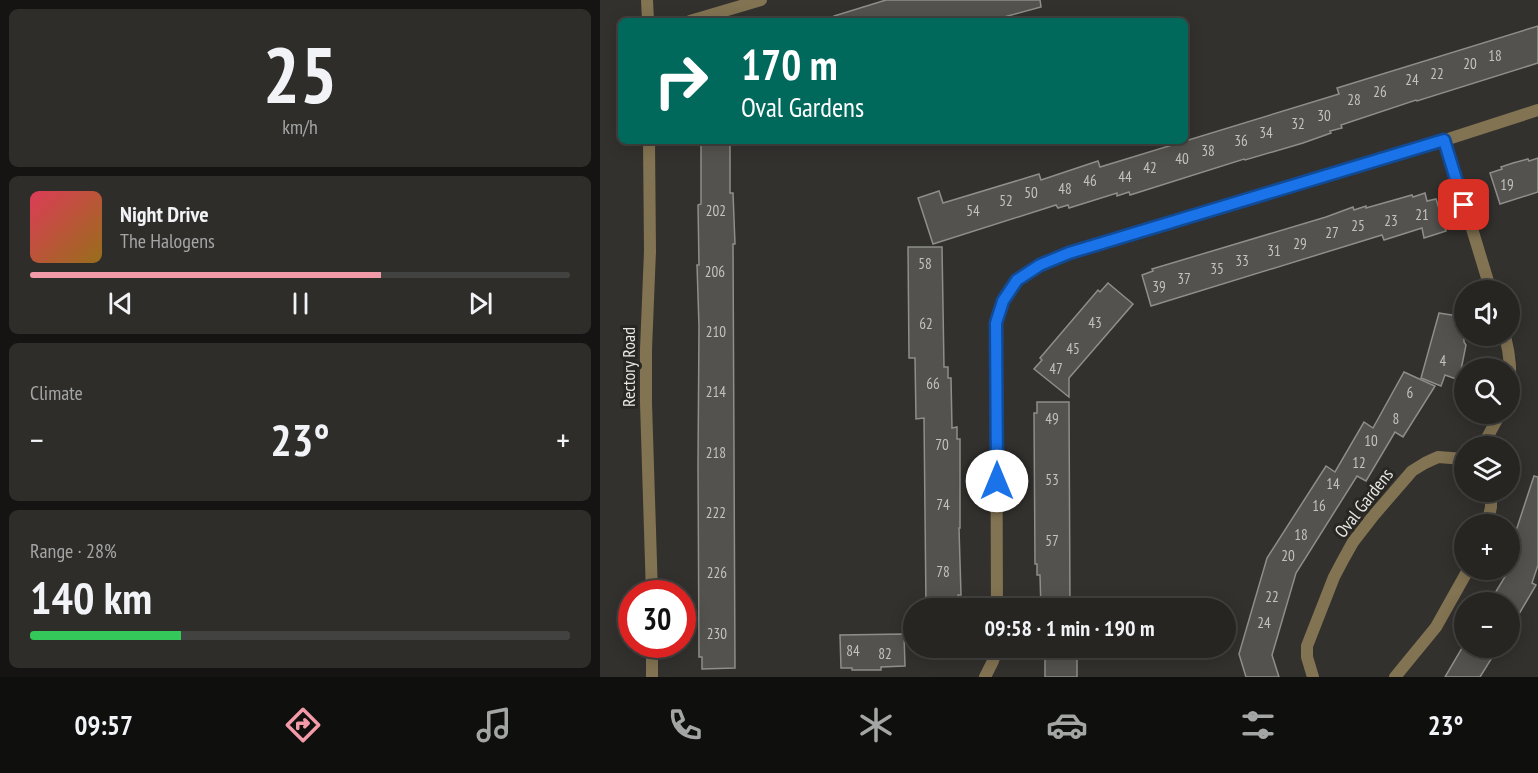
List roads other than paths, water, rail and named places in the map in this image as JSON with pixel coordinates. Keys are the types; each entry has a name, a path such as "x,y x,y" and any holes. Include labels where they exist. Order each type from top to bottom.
{"street":[{"path":"647,0 648,18"},
{"path":"700,18 760,0"},
{"path":"998,598 996,323 1003,301 1017,280 1040,265 1069,253 1538,110"},
{"path":"1444,140 1488,280"},
{"name":"Rectory Road","path":"650,144 646,403 652,580"},
{"name":"Oval Gardens","path":"1313,677 1307,657 1307,646 1334,577 1353,542 1412,471 1438,457 1454,458"},
{"path":"1395,677 1436,627 1462,580"},
{"path":"652,658 652,677"},
{"path":"985,677 994,658"}]}
